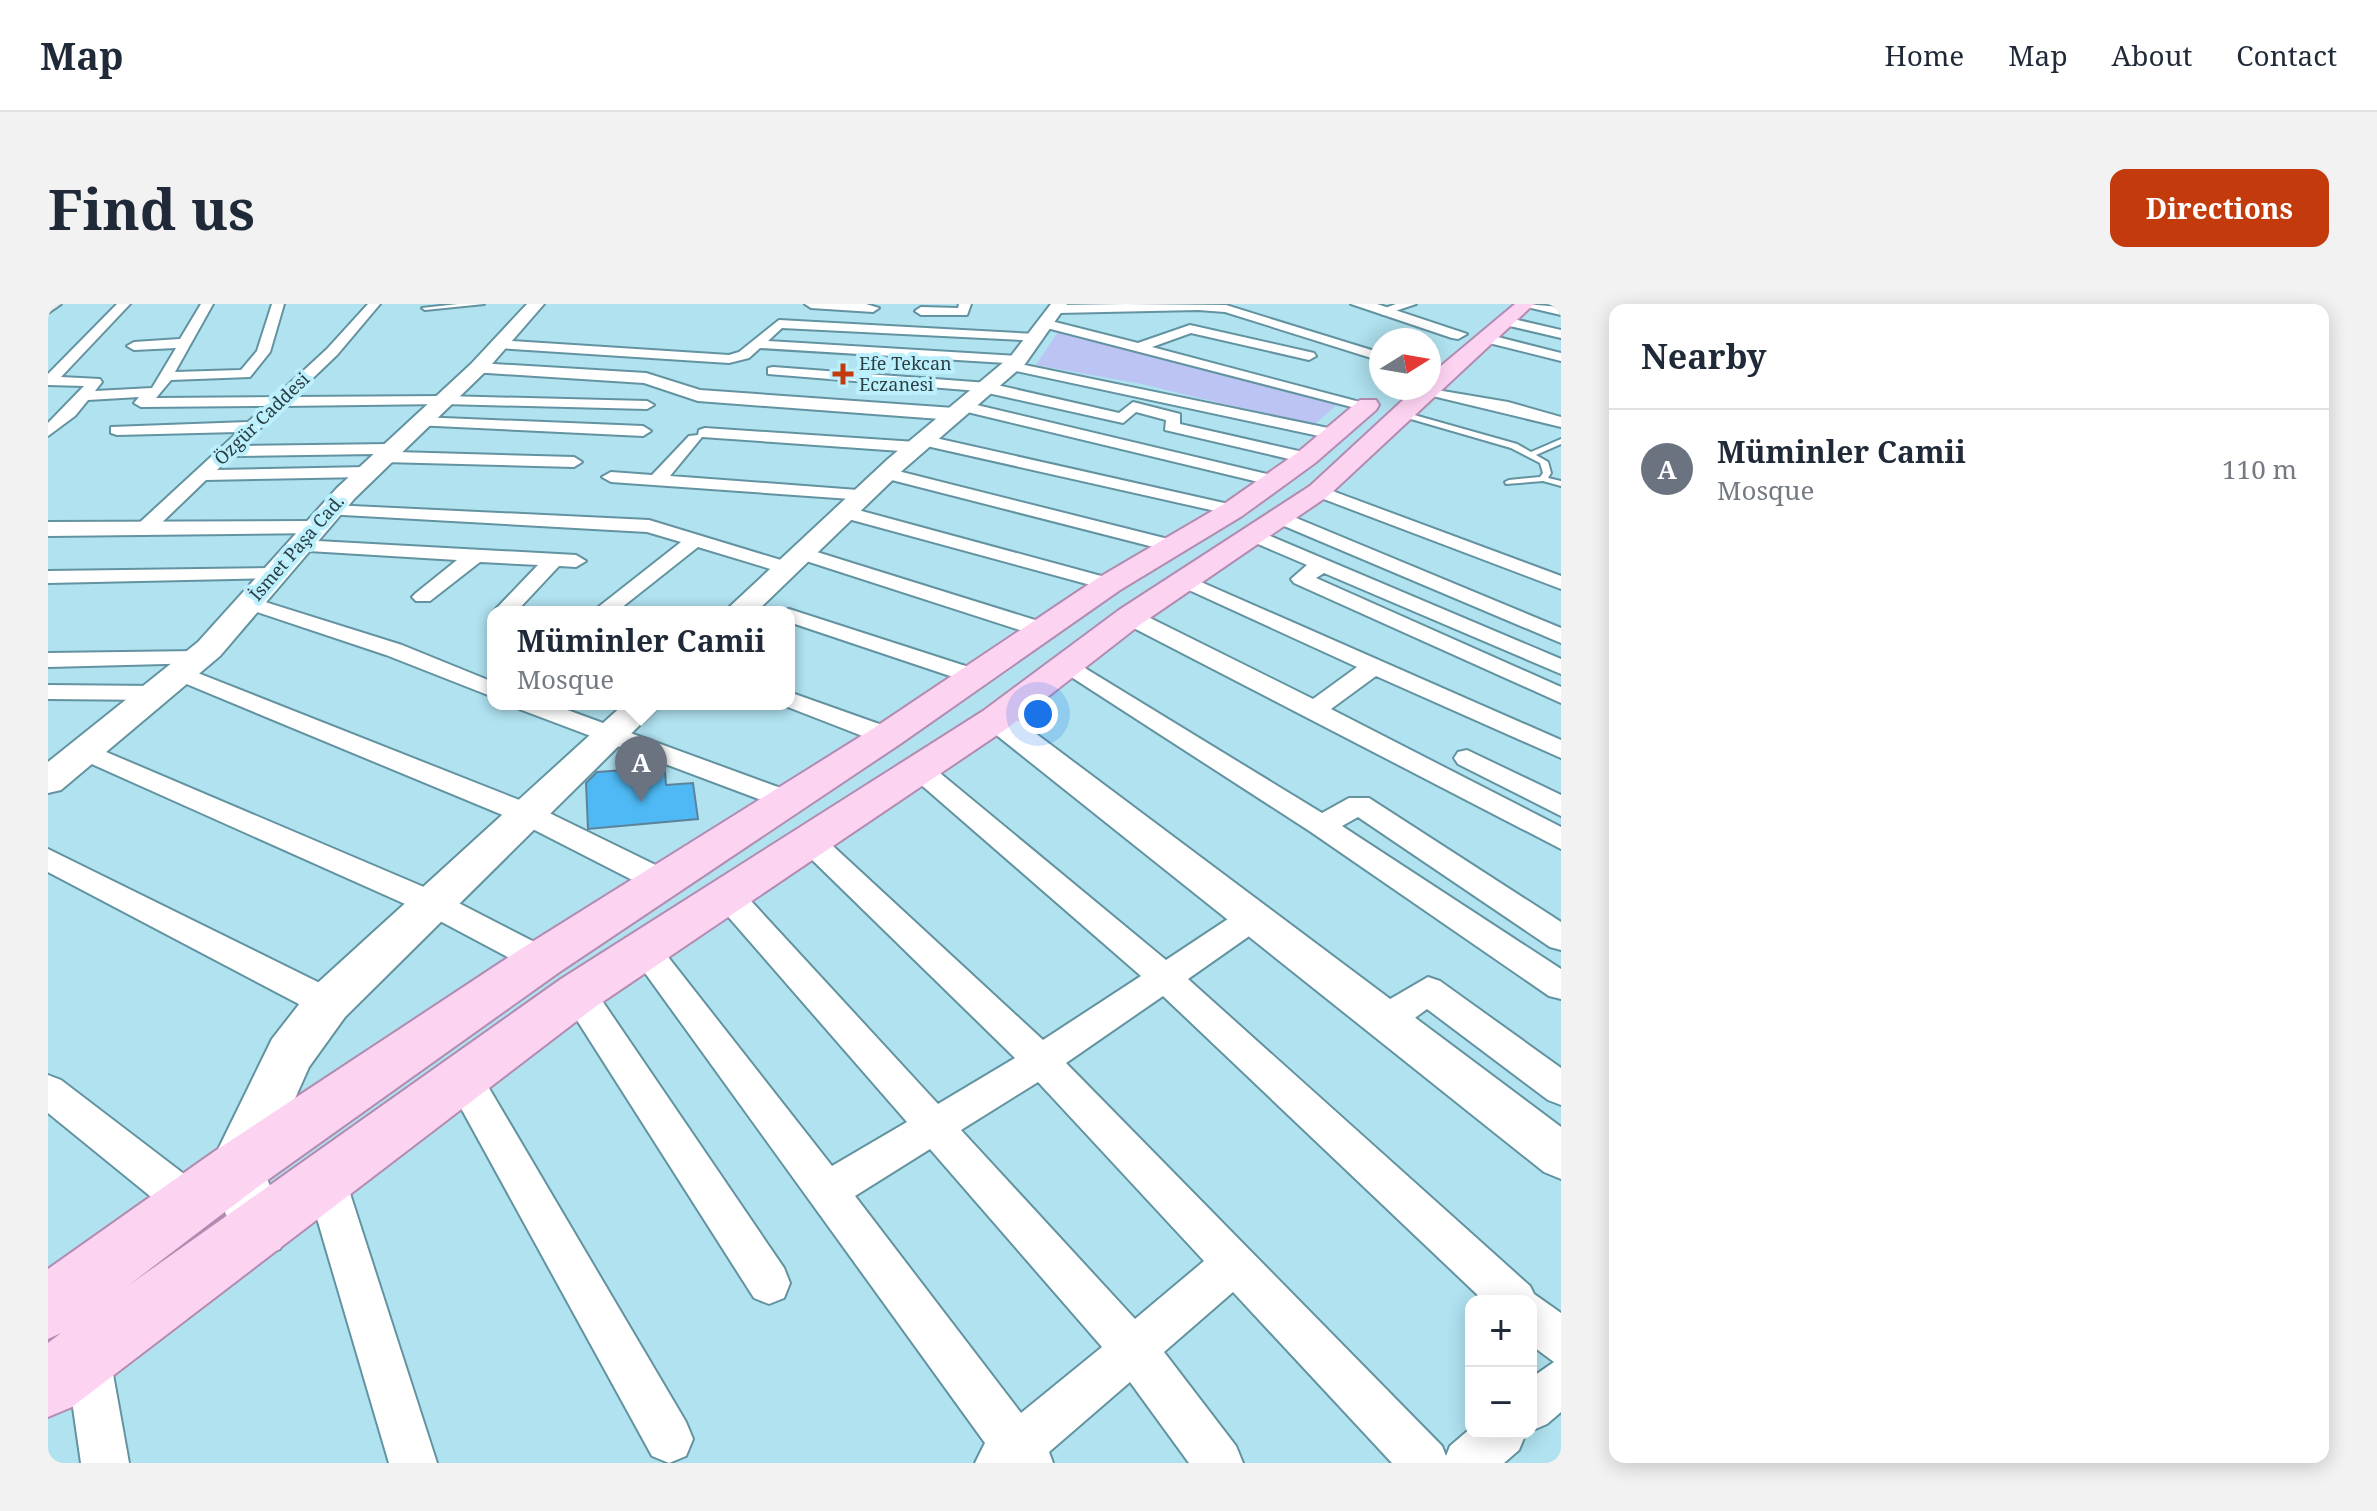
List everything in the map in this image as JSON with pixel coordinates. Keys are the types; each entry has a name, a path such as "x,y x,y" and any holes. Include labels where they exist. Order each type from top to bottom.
{"main road":[{"name":"İsmet Paşa Cad.","path":"52,775 188,665 380,459 460,385 536,304"},
{"path":"1359,304 1469,326"},
{"path":"1441,347 1469,326 1510,311"},
{"path":"1441,371 1486,338 1510,311"},
{"path":"746,606 918,443 1000,376 1050,319"},
{"path":"1319,461 1401,400"},
{"path":"61,1347 260,1229 578,993 643,948 729,897 996,719 1070,666 1130,617 1179,563 1258,510 1401,400"},
{"path":"61,1347 286,1110 541,960 887,736 1109,584 1179,563"},
{"path":"326,1181 286,1110 290,1054 328,1003 638,710"},
{"path":"213,1187 260,1229"}],"street":[{"path":"48,309 55,304"},
{"path":"49,381 124,304"},
{"path":"207,304 156,392 141,403 281,402 460,385 647,405"},
{"path":"166,376 245,374 263,352 278,304"},
{"name":"Özgür Caddesi","path":"144,529 296,388 374,304"},
{"path":"811,304 885,309"},
{"path":"900,310 963,312 965,304"},
{"path":"1383,311 1410,304"},
{"path":"1531,304 1561,311"},
{"path":"498,344 729,359 744,355 779,324 1050,319 1179,305 1226,309 1369,354"},
{"path":"1510,311 1561,326"},
{"path":"1510,311 1561,334"},
{"path":"1050,319 1140,347 1279,382 1369,392"},
{"path":"1140,347 1190,329 1327,360"},
{"path":"1486,338 1561,357"},
{"path":"134,346 186,343"},
{"path":"758,344 1000,376 1319,461 1561,583"},
{"path":"1279,382 1350,350"},
{"path":"773,371 1000,376 1123,418 1133,407 1175,417 1171,427 1319,461"},
{"path":"296,388 646,378 698,395 959,410 1258,510 1561,636"},
{"path":"48,431 70,413 95,382 49,381"},
{"path":"85,396 156,392"},
{"path":"1441,400 1508,407 1561,422"},
{"path":"419,422 643,431"},
{"path":"117,430 255,427"},
{"path":"657,480 696,439 819,459 830,441 918,443 1258,510 1323,564 1561,667"},
{"path":"230,451 380,459 574,462"},
{"path":"204,475 380,459"},
{"path":"864,463 1179,563 1375,665 1561,750"},
{"path":"611,477 865,495"},
{"path":"847,513 1109,584"},
{"path":"48,529 649,526 695,540 795,561 1043,630"},
{"path":"315,528 475,556 576,561"},
{"path":"611,606 695,540"},
{"path":"423,597 475,556"},
{"path":"510,606 554,560"},
{"path":"1323,564 1301,579 1561,696"},
{"path":"48,577 275,574"},
{"path":"249,603 394,650 487,688"},
{"path":"795,617 973,676"},
{"path":"1130,617 1314,710 1561,807"},
{"path":"48,660 188,665 527,814 661,881"},
{"path":"1314,710 1375,665"},
{"path":"1070,666 1321,825 1561,986"},
{"path":"48,692 155,693"},
{"path":"795,701 887,736"},
{"path":"543,710 609,737 787,800"},
{"path":"1460,769 1488,717"},
{"path":"996,719 1561,1156"},
{"path":"85,751 434,904 541,960"},
{"path":"1460,769 1561,839"},
{"path":"920,770 1165,978 1508,1295"},
{"path":"1321,825 1359,805 1561,938"},
{"path":"811,842 1041,1061 1425,1463"},
{"path":"48,859 328,1003"},
{"path":"729,897 1133,1349 1219,1463"},
{"path":"827,1191 1041,1061 1254,917"},
{"path":"643,948 827,1191 1015,1458 1133,1349 1235,1263"},
{"path":"1385,1019 1428,991 1561,1089"},
{"path":"578,993 769,1283"},
{"path":"463,1077 669,1439"},
{"path":"48,1091 213,1187"},
{"path":"326,1181 413,1463"},
{"path":"1537,1321 1561,1343"},
{"path":"61,1347 105,1463"},
{"path":"1537,1403 1561,1382"},
{"path":"1467,1463 1495,1439"}],"lane":[{"path":"425,308 481,304"},
{"path":"1415,400 1532,454 1546,467 1543,479"},
{"path":"1532,454 1561,441"},
{"path":"1509,482 1543,479 1561,484"}],"shaded area":[{"path":"1060,329 1341,401 1313,426 1142,384 1036,365"}],"building":[{"path":"653,768 665,771 666,785 693,783 698,819 588,829 586,783 597,772"}],"place":[{"name":"Efe Tekcan Eczanesi","path":"843,374"},
{"name":"Müminler Camii","path":"641,802"}]}
